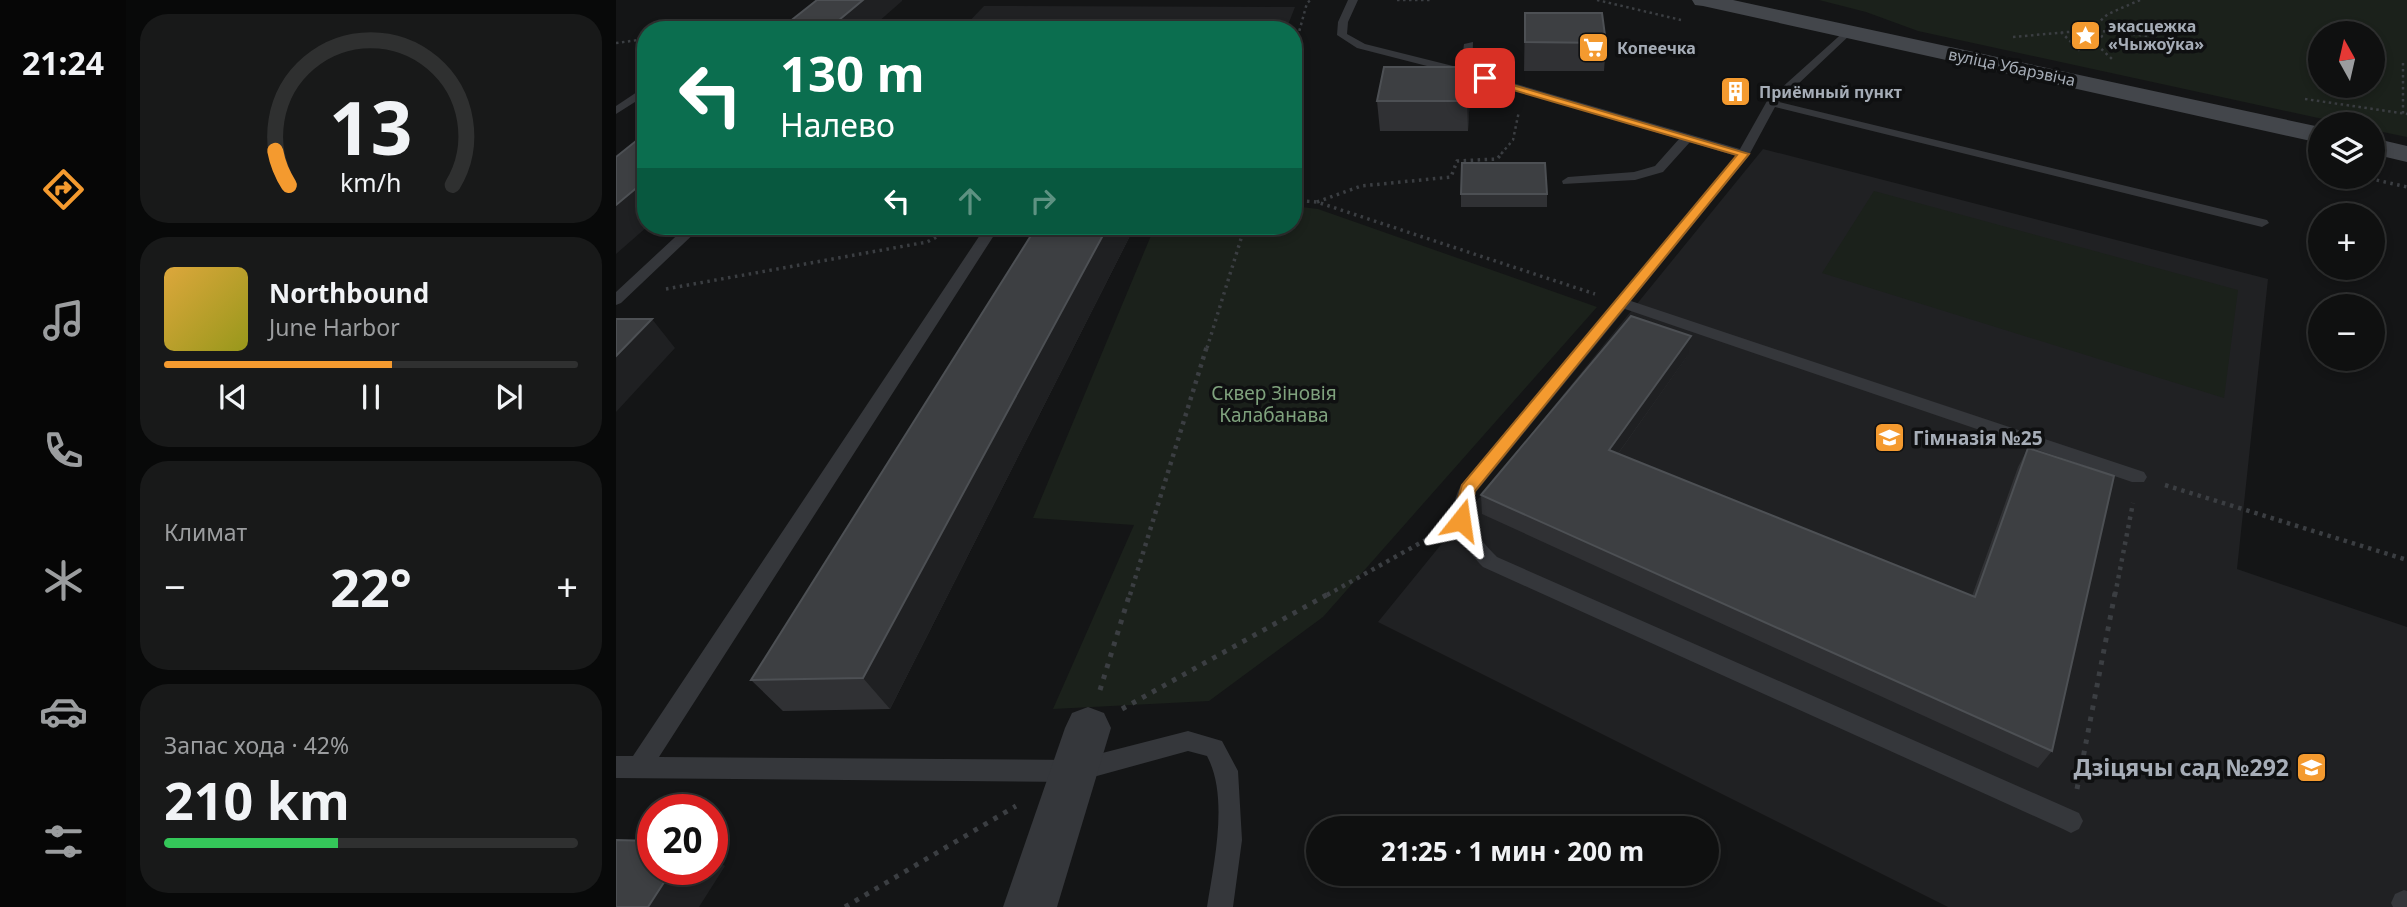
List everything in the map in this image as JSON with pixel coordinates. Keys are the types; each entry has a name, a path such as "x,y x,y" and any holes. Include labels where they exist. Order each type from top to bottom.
{"main road":[{"name":"вуліца Убарэвіча","path":"1703,0 2308,132"},
{"path":"2385,148 2407,153"}],"street":[{"path":"1030,907 1082,749"}],"lane":[{"path":"1353,0 1343,22 1342,35 1361,46 1523,89 1744,154"},
{"path":"1847,32 1771,103 1744,154 1467,489 1461,520 1471,543 1490,562 2071,821"},
{"path":"1466,73 1469,44"},
{"path":"616,111 637,96"},
{"path":"1771,103 2262,223"},
{"path":"1568,181 1635,176 1659,169 1687,138"},
{"path":"617,299 685,235"},
{"path":"628,767 987,235"},
{"path":"1622,303 2138,477"},
{"path":"628,767 1082,749 1188,741 1213,748 1227,771 1230,840 1220,907"}],"path":[{"path":"1302,21 1307,3 1311,0"},
{"path":"1397,0 1430,0"},
{"path":"2090,30 2108,14 2140,0"},
{"path":"2090,30 2102,36 2095,44 2114,61"},
{"path":"2010,37 2090,30 2157,37"},
{"path":"2061,32 2088,58"},
{"path":"616,43 637,40"},
{"path":"2403,114 2404,66"},
{"path":"1451,177 1457,161 1497,159 1513,140 1523,89"},
{"path":"1317,202 1361,186 1461,174"},
{"path":"2385,182 2407,187"},
{"path":"1302,201 1317,202 1622,303"},
{"path":"617,299 927,242 941,235"},
{"path":"1082,749 1242,235"},
{"path":"2071,821 2138,477 2407,560"},
{"path":"845,907 1082,749 1461,520"}],"shaded area":[{"path":"984,6 1295,7 1290,21 970,21"},
{"name":"Гімназія №25","path":"1763,149 2268,279 2237,569 2407,627 2407,907 1948,907 1378,622"}],"green space":[{"path":"1819,0 2407,0 2407,137 2385,132 2385,112 2308,112 2308,116 1918,31 1866,12"},
{"path":"1874,191 2238,290 2224,398 1822,273"},
{"name":"Сквер Зіновія Калабанава","path":"1302,207 1318,209 1597,307 1323,617 1209,701 1053,709 1134,525 1033,518 1151,235 1302,235"}],"building":[{"path":"817,0 863,0 838,21 790,21"},
{"path":"1525,13 1602,13 1606,43 1525,42"},
{"path":"1384,67 1469,67 1467,101 1377,101"},
{"path":"637,140 637,188 616,205 616,157"},
{"path":"1462,163 1545,163 1547,194 1461,194"},
{"path":"1031,235 1103,235 863,678 751,680"},
{"path":"1631,316 1691,336 1609,450 1975,597 2028,448 2114,476 2052,751 1481,495"},
{"path":"616,319 652,319 616,356"},
{"path":"616,840 637,841 637,885 662,885 648,907 616,907"}],"place":[{"name":"экасцежка «Чыжоўка»","path":"2085,35"},
{"name":"Копеечка","path":"1594,48"},
{"name":"Приёмный пункт","path":"1736,92"},
{"name":"Гімназія №25","path":"1890,438"},
{"name":"Дзіцячы сад №292","path":"2312,767"}],"route":[{"path":"1461,520 1467,489 1744,154 1485,78"}]}
